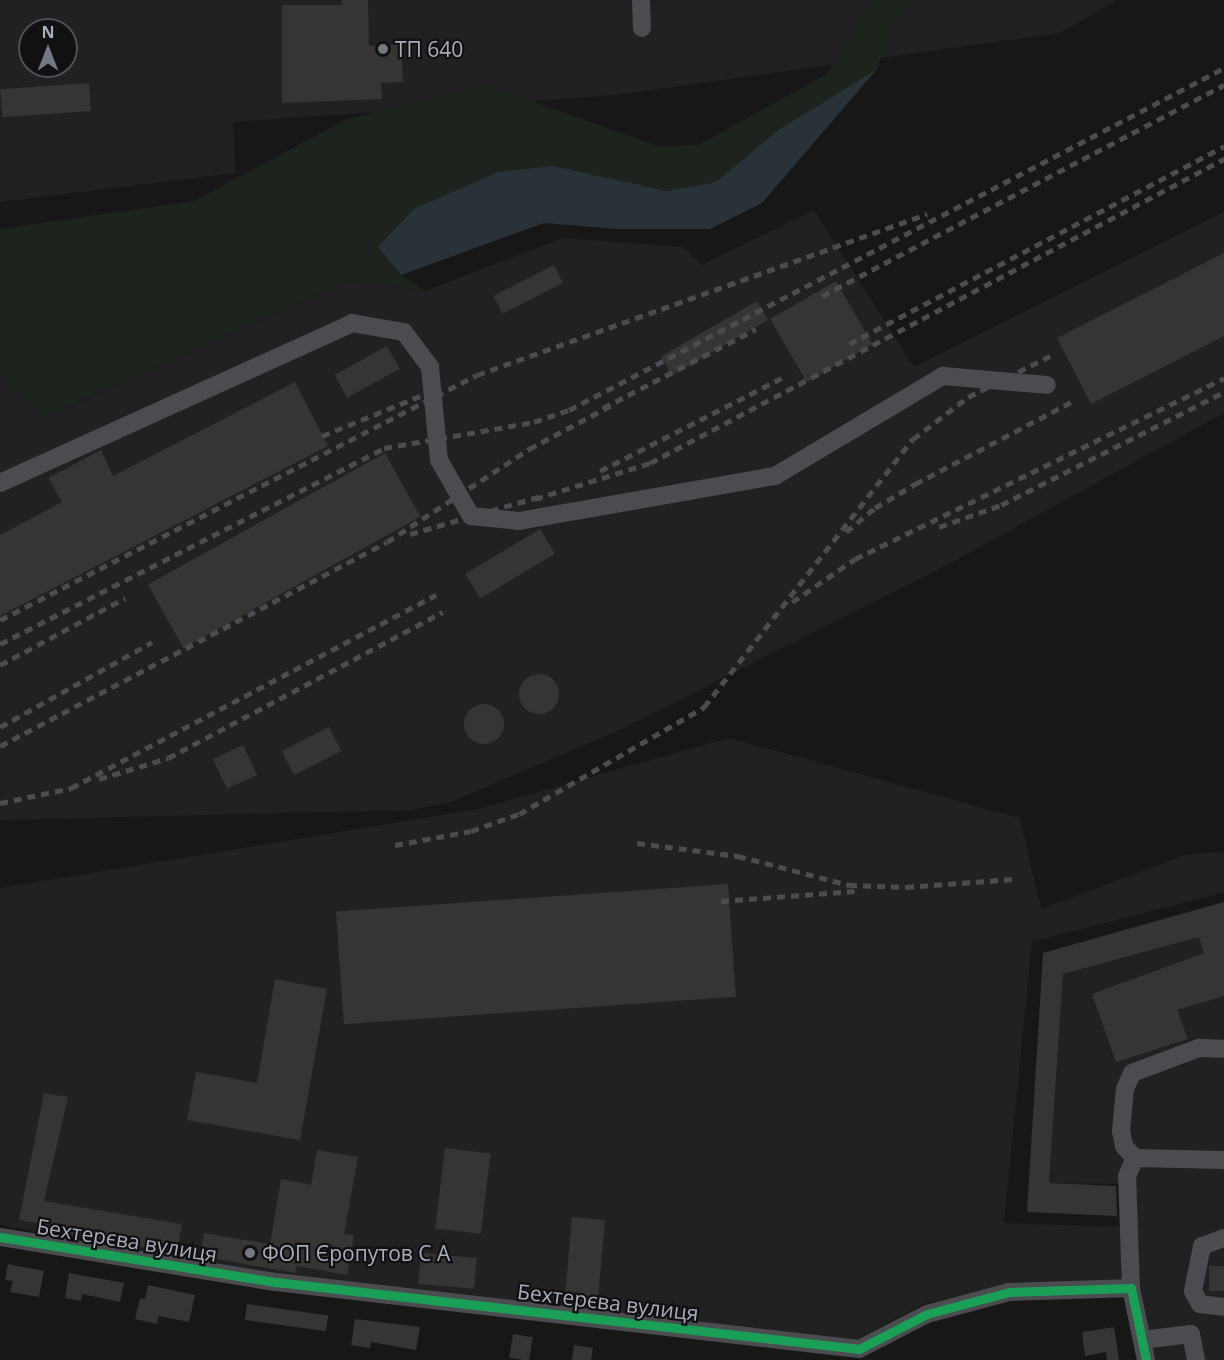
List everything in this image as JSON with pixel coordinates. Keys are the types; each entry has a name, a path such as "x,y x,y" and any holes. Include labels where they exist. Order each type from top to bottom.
{"street":[{"path":"641,0 642,28"},
{"path":"0,483 351,323 404,332 430,367 439,460 471,516 519,521 775,476 943,376 1047,385"},
{"path":"1224,1049 1199,1047 1132,1073 1125,1089 1121,1131 1124,1146 1135,1158 1224,1160"},
{"path":"1135,1158 1127,1176 1131,1288 1146,1360"},
{"name":"Бехтерєва вулиця","path":"0,1237 276,1282 859,1349 927,1314 1009,1292 1131,1288"},
{"path":"1224,1238 1202,1246 1192,1291 1200,1304 1224,1307"},
{"path":"1142,1340 1191,1334 1196,1360"}],"shaded area":[{"path":"0,0 1117,0 1060,33 616,95 233,122 235,173 0,202"},
{"path":"872,0 915,0 895,20 877,69 777,131 716,182 667,191 553,166 379,247 401,275 425,291 350,280 45,417 0,377 0,229 194,201 347,119 486,85 658,146 698,145 827,74"},
{"path":"877,69 762,203 710,229 617,229 544,223 401,275 378,247 414,209 498,172 553,166 667,191 716,182 777,131"},
{"path":"814,210 914,367 1224,212 1224,413 934,572 613,733 451,802 411,810 0,820 0,377 46,417 350,280 425,291 563,238 684,247 702,265"},
{"path":"729,738 1020,818 1041,909 1185,855 1224,852 1224,892 1032,942 1004,1223 1124,1227 1122,1184 1049,1183 1063,974 1224,930 1224,1360 1141,1360 1127,1279 1006,1284 924,1304 856,1340 294,1277 0,1225 0,888 478,809"}],"building":[{"path":"342,0 368,0 369,46 401,44 403,82 381,83 382,99 282,103 282,5 342,5"},
{"path":"89,83 91,111 2,117 0,89"},
{"path":"1224,253 1224,336 1091,404 1057,338"},
{"path":"554,265 563,283 502,314 493,296"},
{"path":"836,281 872,344 807,382 770,319"},
{"path":"757,301 768,320 672,376 661,357"},
{"path":"387,346 400,369 347,398 335,375"},
{"path":"295,382 328,446 0,616 0,535 62,502 48,478 101,450 113,476"},
{"path":"385,453 420,517 183,648 148,584"},
{"path":"540,529 555,554 480,599 465,574"},
{"path":"539,674 553,680 559,694 553,708 539,714 525,708 519,694 525,680"},
{"path":"484,704 498,710 504,724 498,738 484,744 470,738 464,724 470,710"},
{"path":"329,727 341,751 294,775 282,751"},
{"path":"243,745 257,775 227,789 213,759"},
{"path":"728,884 736,997 344,1024 336,911"},
{"path":"1224,902 1224,996 1177,1010 1188,1039 1116,1062 1092,994 1204,953 1199,937 1063,974 1049,1183 1116,1186 1117,1216 1027,1212 1043,953"},
{"path":"275,979 327,989 300,1140 187,1120 196,1072 257,1083"},
{"path":"44,1093 68,1097 44,1201 182,1224 177,1253 51,1231 51,1226 19,1220"},
{"path":"445,1148 491,1154 481,1234 435,1228"},
{"path":"317,1150 358,1157 344,1234 354,1235 347,1275 297,1266 295,1273 200,1256 204,1233 270,1244 281,1179 311,1185"},
{"path":"572,1217 605,1220 598,1304 565,1301"},
{"path":"421,1253 477,1258 474,1289 418,1284"},
{"path":"8,1264 44,1271 39,1297 10,1292 13,1281 5,1280"},
{"path":"1209,1266 1224,1266 1224,1291 1209,1291"},
{"path":"69,1273 124,1283 120,1302 82,1294 81,1301 65,1298"},
{"path":"148,1285 195,1295 189,1322 159,1316 157,1324 135,1319 140,1298 145,1299"},
{"path":"247,1304 328,1315 326,1331 245,1320"},
{"path":"355,1319 420,1327 416,1350 371,1342 370,1348 351,1345"},
{"path":"1114,1327 1119,1360 1107,1360 1106,1352 1085,1356 1082,1332"},
{"path":"513,1334 533,1337 529,1360 509,1358"},
{"path":"574,1345 593,1348 591,1360 572,1360"}],"railway":[{"path":"0,644 384,448 534,422 569,410 1224,68"},
{"path":"822,296 1224,85"},
{"path":"849,344 1224,146"},
{"path":"535,499 650,463 1224,159"},
{"path":"0,620 477,375 927,214"},
{"path":"603,408 756,329"},
{"path":"395,845 471,831 519,814 704,707 913,439 968,397 1052,355"},
{"path":"600,471 782,378"},
{"path":"792,602 855,559 1224,378"},
{"path":"322,436 435,390"},
{"path":"939,527 1001,505 1224,392"},
{"path":"846,532 875,508 915,484 1073,401"},
{"path":"0,746 387,542 529,449 610,406"},
{"path":"410,534 542,496"},
{"path":"0,803 71,788 436,595"},
{"path":"0,665 125,598"},
{"path":"99,779 168,758 443,612"},
{"path":"0,727 152,642"},
{"path":"637,843 738,856 849,885 906,887 1014,879"},
{"path":"721,901 855,891"}],"cycle path":[{"path":"0,1237 276,1282 859,1349 927,1314 1009,1292 1131,1288 1146,1360"}],"place":[{"name":"ТП 640","path":"383,49"},
{"name":"ФОП Єропутов С А","path":"250,1253"}]}
